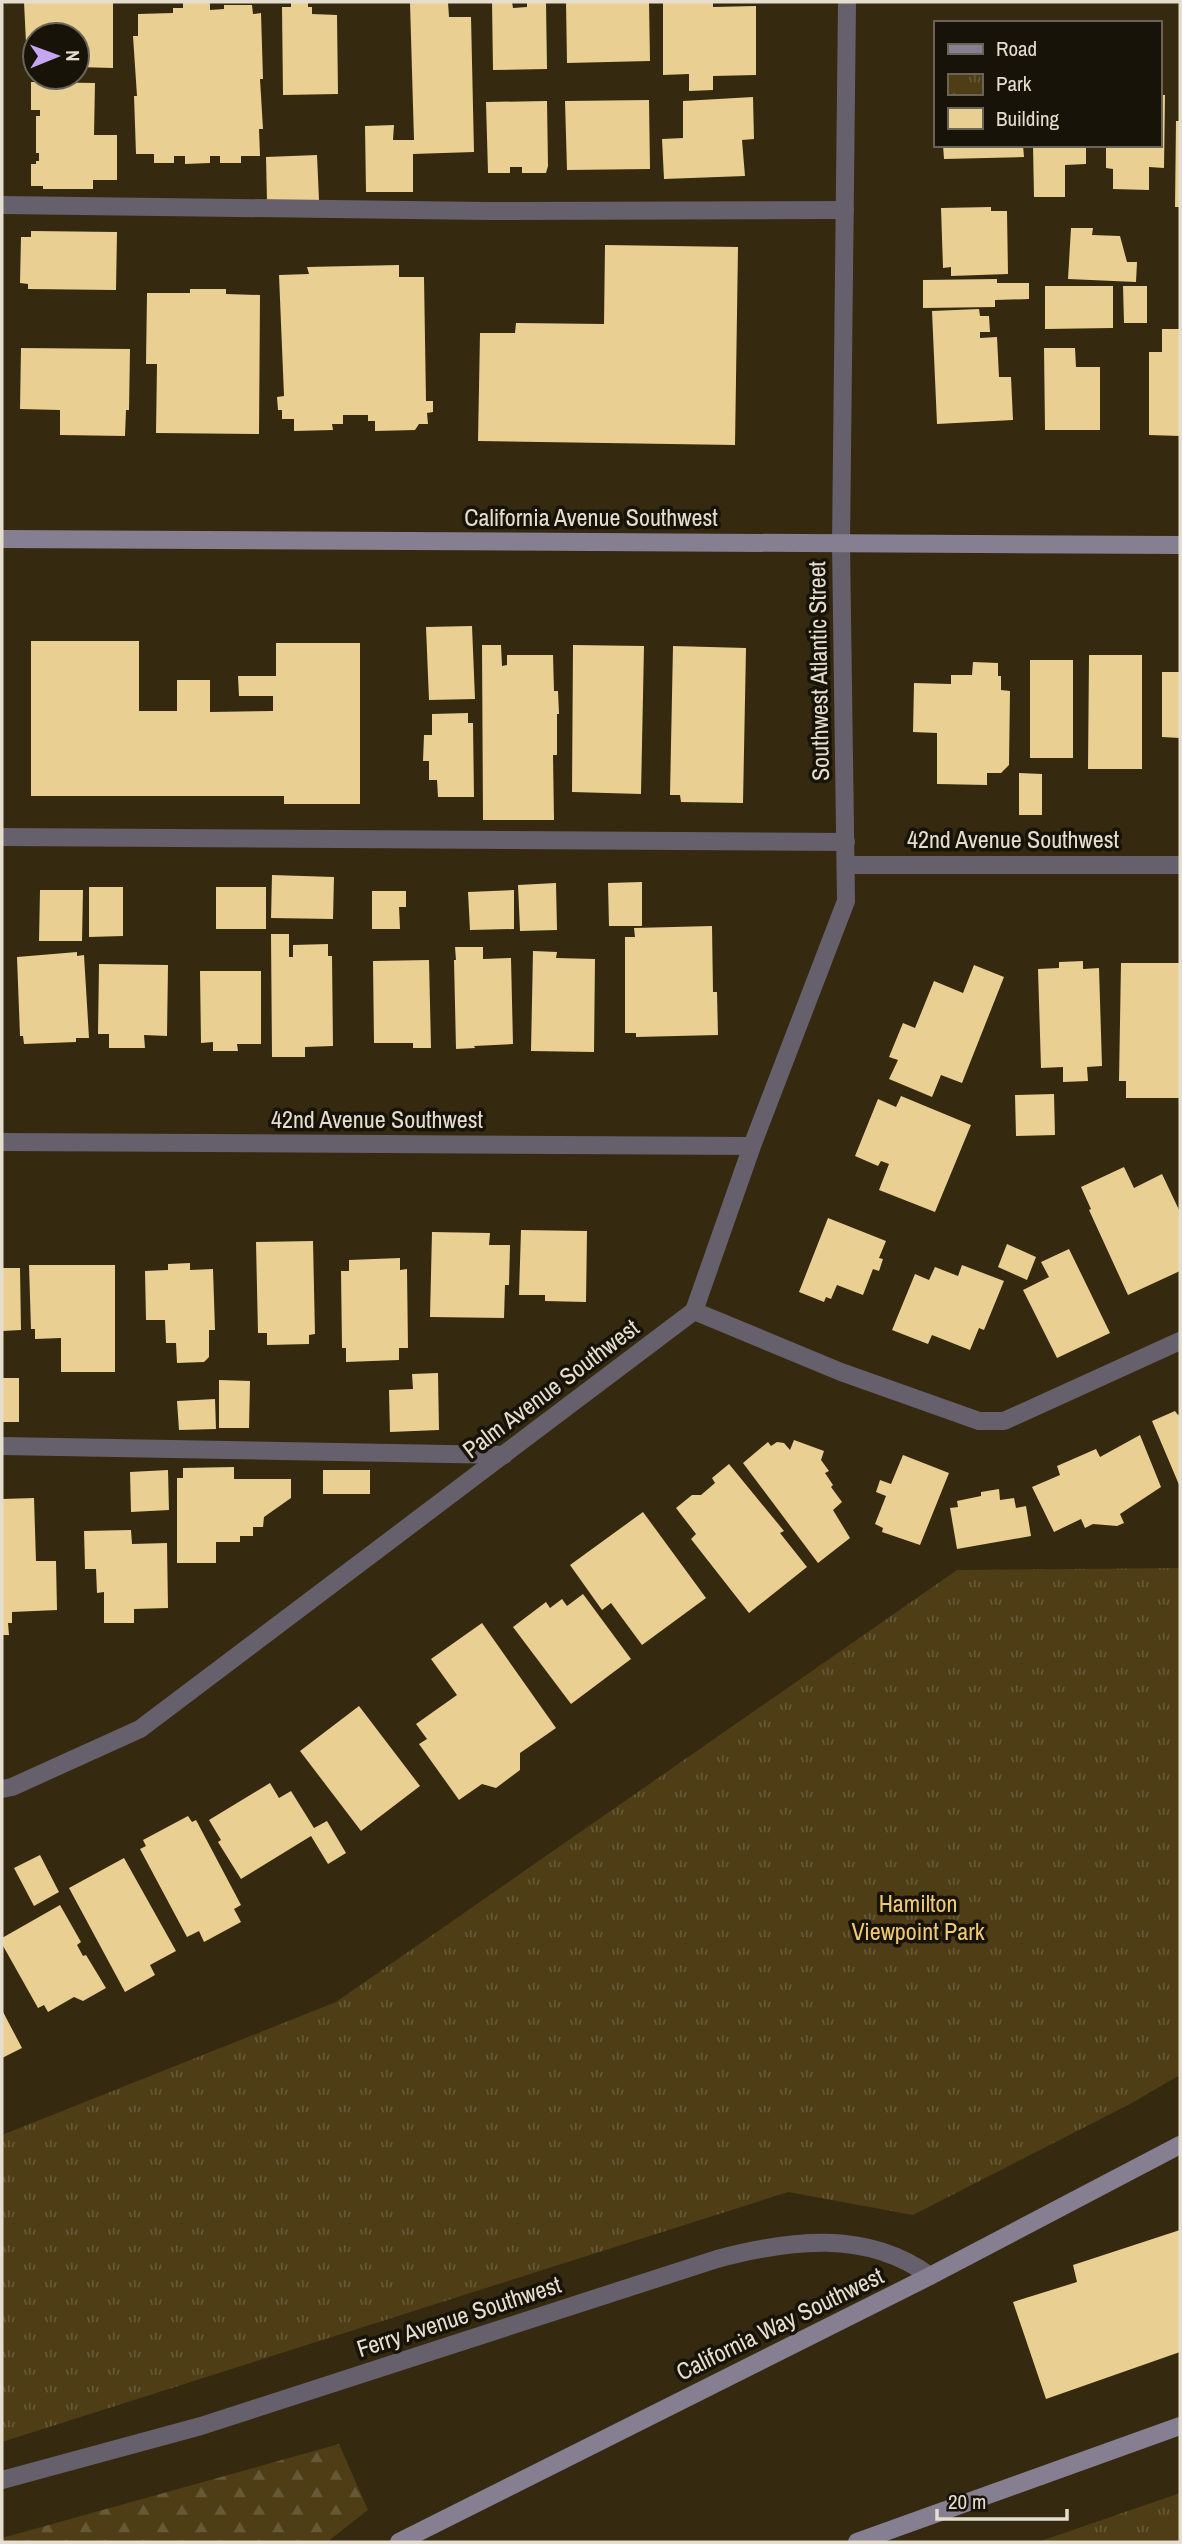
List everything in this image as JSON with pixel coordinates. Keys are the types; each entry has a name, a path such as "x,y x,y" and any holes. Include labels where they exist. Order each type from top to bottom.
{"main road":[{"name":"California Avenue Southwest","path":"2,539 1180,545"},
{"name":"California Way Southwest","path":"399,2542 930,2276 1180,2145"},
{"path":"857,2542 1180,2426"}],"street":[{"name":"Southwest Atlantic Street","path":"694,1311 752,1146 846,901 841,544 848,2"},
{"path":"2,205 488,211 845,210"},
{"path":"2,837 846,842"},
{"name":"42nd Avenue Southwest","path":"847,865 1180,865"},
{"name":"42nd Avenue Southwest","path":"2,1142 752,1146"},
{"path":"694,1311 841,1372 979,1421 1004,1421 1180,1341"},
{"name":"Palm Avenue Southwest","path":"2,1789 12,1787 140,1729 694,1311"},
{"path":"2,1446 504,1455"},
{"name":"Ferry Avenue Southwest","path":"2,2480 201,2426 764,2246 805,2242 849,2245 894,2255 913,2263 930,2276"}],"green space":[{"name":"Hamilton Viewpoint Park","path":"1180,1568 1180,2075 1130,2104 913,2215 788,2192 2,2442 2,2135 336,2002 957,1570"},
{"path":"339,2444 368,2510 327,2542 2,2542 2,2538"},
{"path":"1180,2493 1180,2542 1038,2542"}],"building":[{"path":"24,2 113,2 113,68 91,67 91,21 25,21"},
{"path":"210,2 210,10 224,9 224,5 252,5 253,14 261,13 263,79 260,79 263,129 259,129 260,156 241,156 241,163 220,163 220,156 210,156 210,163 185,164 185,156 174,156 174,163 154,163 154,154 136,154 134,96 137,96 133,36 138,36 138,14 173,13 173,8 183,8 183,3"},
{"path":"291,2 308,2 308,7 312,7 312,14 337,15 338,94 283,95 282,7 291,7"},
{"path":"448,2 449,17 471,17 474,152 413,154 413,192 366,192 365,126 394,125 393,140 414,140 410,3"},
{"path":"492,2 512,2 513,8 527,7 527,2 546,2 547,69 493,70"},
{"path":"566,2 649,2 650,61 567,63"},
{"path":"663,2 713,2 713,7 756,6 756,75 713,76 713,90 689,91 689,74 663,75"},
{"path":"91,83 95,83 94,135 117,135 117,180 93,180 93,189 43,189 43,186 31,186 31,164 39,161 39,153 36,153 36,116 40,116 40,110 31,110 31,91 91,91"},
{"path":"1161,95 1165,95 1164,168 1149,167 1149,190 1113,189 1113,169 1106,168 1106,147 1161,147"},
{"path":"753,97 754,139 742,140 745,176 664,179 662,139 683,138 683,101"},
{"path":"649,100 650,169 567,170 565,101"},
{"path":"547,101 546,173 522,173 522,167 510,167 510,173 488,173 486,102"},
{"path":"1176,121 1180,121 1180,207 1175,207"},
{"path":"943,147 1023,147 1024,157 944,159"},
{"path":"1033,147 1086,147 1086,164 1065,165 1065,197 1034,197"},
{"path":"317,155 319,200 267,202 266,157"},
{"path":"991,207 991,211 1007,211 1008,274 951,276 951,267 943,268 941,208"},
{"path":"1071,228 1093,228 1092,235 1120,236 1127,262 1137,262 1136,282 1068,279"},
{"path":"31,231 117,232 116,290 28,289 28,284 20,283 21,237 31,237"},
{"path":"605,245 738,247 735,445 478,441 480,333 515,333 516,323 604,324"},
{"path":"399,265 399,277 424,277 426,401 433,401 433,412 427,413 428,424 419,424 415,430 375,431 375,421 368,421 368,415 343,415 343,424 332,424 333,430 294,431 294,419 282,419 282,410 278,410 277,397 284,396 279,275 309,274 307,267"},
{"path":"997,279 997,283 1029,283 1029,299 995,300 995,307 923,308 923,280"},
{"path":"1045,286 1113,286 1113,328 1045,329"},
{"path":"1123,286 1147,286 1147,323 1124,323"},
{"path":"190,289 226,289 226,294 260,295 259,434 156,433 157,364 146,364 147,293 190,293"},
{"path":"979,309 980,316 989,316 990,332 980,332 980,338 997,337 999,377 1011,377 1013,420 937,424 932,311"},
{"path":"1162,329 1180,329 1180,436 1149,435 1149,352 1162,352"},
{"path":"21,348 130,349 129,410 126,410 125,436 60,435 60,410 20,409"},
{"path":"1044,348 1075,348 1076,367 1100,367 1100,430 1045,430"},
{"path":"472,626 475,699 429,700 426,627"},
{"path":"31,641 139,641 139,711 177,711 177,680 210,680 210,712 273,711 273,696 239,696 238,676 276,676 276,643 360,643 360,804 284,804 284,796 31,796"},
{"path":"482,645 501,645 502,666 507,665 507,655 553,655 554,691 558,691 559,714 557,755 553,755 554,820 483,820"},
{"path":"573,645 644,646 641,794 572,792"},
{"path":"673,646 746,648 743,803 681,802 680,795 670,795"},
{"path":"1089,655 1142,655 1142,769 1088,769"},
{"path":"1030,660 1073,660 1073,758 1030,758"},
{"path":"973,662 998,663 1001,690 1010,691 1009,765 1001,773 987,773 987,785 937,784 937,733 913,732 914,683 951,684 951,675 972,675"},
{"path":"1162,672 1180,672 1180,738 1162,737"},
{"path":"468,713 468,723 473,723 474,797 438,797 437,780 429,780 429,761 423,761 424,735 432,735 432,714"},
{"path":"1019,773 1042,774 1042,815 1019,815"},
{"path":"272,875 334,877 333,919 271,918"},
{"path":"642,882 642,926 609,926 608,883"},
{"path":"556,883 557,930 520,931 518,885"},
{"path":"89,887 123,887 123,936 89,937"},
{"path":"216,887 266,887 266,929 216,929"},
{"path":"40,890 83,890 82,941 39,941"},
{"path":"514,890 514,929 470,930 468,892"},
{"path":"372,891 406,891 406,907 399,907 400,929 372,929"},
{"path":"712,926 713,992 717,992 718,1035 636,1037 636,1033 625,1033 625,937 635,937 634,928"},
{"path":"271,934 289,934 289,957 293,957 293,945 328,944 328,956 332,956 333,1046 305,1047 305,1057 272,1057"},
{"path":"455,947 483,947 483,959 511,958 513,1044 456,1049"},
{"path":"533,951 557,952 556,958 595,959 594,1052 531,1051"},
{"path":"77,952 77,956 84,955 89,1038 76,1038 76,1042 24,1044 23,1036 20,1036 17,957"},
{"path":"429,960 431,1048 413,1048 413,1043 374,1043 373,961"},
{"path":"1083,961 1083,969 1099,968 1102,1066 1087,1067 1088,1081 1063,1082 1063,1067 1041,1068 1038,969 1059,968 1059,962"},
{"path":"1121,963 1180,963 1180,1098 1126,1098 1126,1081 1119,1081"},
{"path":"99,964 168,965 167,1036 144,1035 145,1048 109,1048 109,1034 98,1034"},
{"path":"974,965 1004,977 962,1083 941,1075 932,1097 889,1079 898,1060 889,1057 903,1023 915,1028 934,981 963,993"},
{"path":"200,971 261,971 261,1044 237,1044 238,1051 213,1051 213,1042 201,1043"},
{"path":"1054,1094 1055,1135 1016,1136 1015,1095"},
{"path":"901,1096 971,1125 935,1212 879,1190 889,1164 881,1161 878,1166 855,1156 878,1099 896,1107"},
{"path":"1124,1167 1134,1188 1162,1174 1180,1212 1180,1271 1128,1295 1081,1187"},
{"path":"828,1218 886,1241 879,1258 883,1259 879,1271 873,1269 863,1295 837,1285 831,1299 826,1297 824,1302 799,1292"},
{"path":"521,1230 587,1231 586,1302 545,1301 545,1295 519,1295"},
{"path":"432,1232 490,1233 489,1245 510,1245 509,1285 505,1285 504,1318 430,1317"},
{"path":"313,1241 315,1334 309,1335 309,1344 267,1345 267,1333 258,1333 256,1242"},
{"path":"1007,1244 1036,1257 1027,1280 998,1267"},
{"path":"1069,1249 1110,1333 1057,1358 1023,1290 1049,1277 1041,1262"},
{"path":"400,1258 400,1270 407,1269 408,1348 399,1348 399,1360 346,1362 346,1348 342,1348 341,1271 349,1271 349,1260"},
{"path":"190,1263 190,1270 213,1269 215,1330 209,1330 209,1357 204,1362 177,1363 176,1343 166,1343 165,1320 146,1320 145,1271 168,1270 168,1264"},
{"path":"29,1265 115,1265 115,1372 61,1372 61,1338 35,1339 35,1329 31,1329"},
{"path":"962,1265 1004,1281 984,1330 979,1328 970,1350 932,1335 928,1344 892,1330 915,1274 929,1280 935,1267 958,1276"},
{"path":"2,1268 20,1268 21,1330 2,1331"},
{"path":"438,1373 439,1430 390,1432 389,1390 413,1389 412,1374"},
{"path":"2,1378 19,1378 19,1422 2,1422"},
{"path":"219,1380 250,1381 249,1428 219,1428"},
{"path":"215,1399 216,1429 179,1430 177,1401"},
{"path":"1175,1411 1180,1414 1180,1487 1152,1421"},
{"path":"1140,1435 1161,1487 1120,1514 1124,1523 1117,1526 1093,1524 1085,1528 1081,1519 1054,1532 1032,1487 1060,1475 1057,1466 1096,1449 1100,1457"},
{"path":"794,1440 824,1451 821,1460 829,1471 825,1473 842,1502 833,1510 850,1538 818,1563 743,1463 768,1442 771,1446 777,1442 784,1443 790,1450"},
{"path":"903,1455 949,1473 920,1545 882,1532 883,1528 875,1524 886,1496 876,1492 880,1480 891,1484"},
{"path":"729,1464 784,1531 780,1533 807,1567 749,1613 691,1539 696,1534 676,1508 692,1495 701,1495 715,1483 712,1478"},
{"path":"234,1467 234,1479 291,1479 291,1498 264,1517 263,1527 253,1527 253,1536 240,1536 240,1542 216,1542 216,1563 177,1563 177,1478 183,1478 183,1468"},
{"path":"168,1470 169,1510 131,1512 130,1472"},
{"path":"323,1470 370,1470 370,1494 323,1494"},
{"path":"999,1489 1000,1500 1014,1498 1016,1508 1026,1506 1031,1536 957,1549 950,1508 958,1507 957,1501"},
{"path":"34,1498 36,1561 56,1561 57,1610 12,1612 12,1623 8,1623 9,1635 2,1635 2,1499"},
{"path":"643,1512 706,1598 642,1645 611,1603 602,1610 570,1565"},
{"path":"131,1530 132,1544 167,1543 168,1608 134,1609 134,1623 104,1623 104,1592 97,1593 96,1569 85,1569 84,1531"},
{"path":"583,1594 631,1659 571,1704 513,1627 546,1602 550,1608 562,1599 567,1606"},
{"path":"482,1623 556,1728 520,1753 520,1770 496,1788 482,1784 459,1800 419,1744 427,1739 416,1724 457,1695 431,1659"},
{"path":"359,1706 420,1786 361,1831 300,1751"},
{"path":"270,1783 279,1798 291,1791 314,1828 327,1821 346,1853 328,1864 311,1836 241,1879 218,1842 221,1840 209,1820"},
{"path":"188,1816 192,1822 196,1820 241,1905 234,1909 241,1922 204,1942 199,1931 187,1937 140,1849 146,1846 143,1840"},
{"path":"40,1855 59,1892 34,1906 14,1868"},
{"path":"124,1858 176,1951 150,1965 155,1975 125,1992 69,1888"},
{"path":"60,1905 81,1942 77,1945 83,1956 86,1955 106,1988 83,2001 74,1997 48,2012 44,2005 38,2008 2,1944 2,1938"},
{"path":"2,2010 22,2048 2,2058"},
{"path":"1180,2230 1180,2352 1046,2399 1013,2302 1077,2282 1073,2265"}]}
